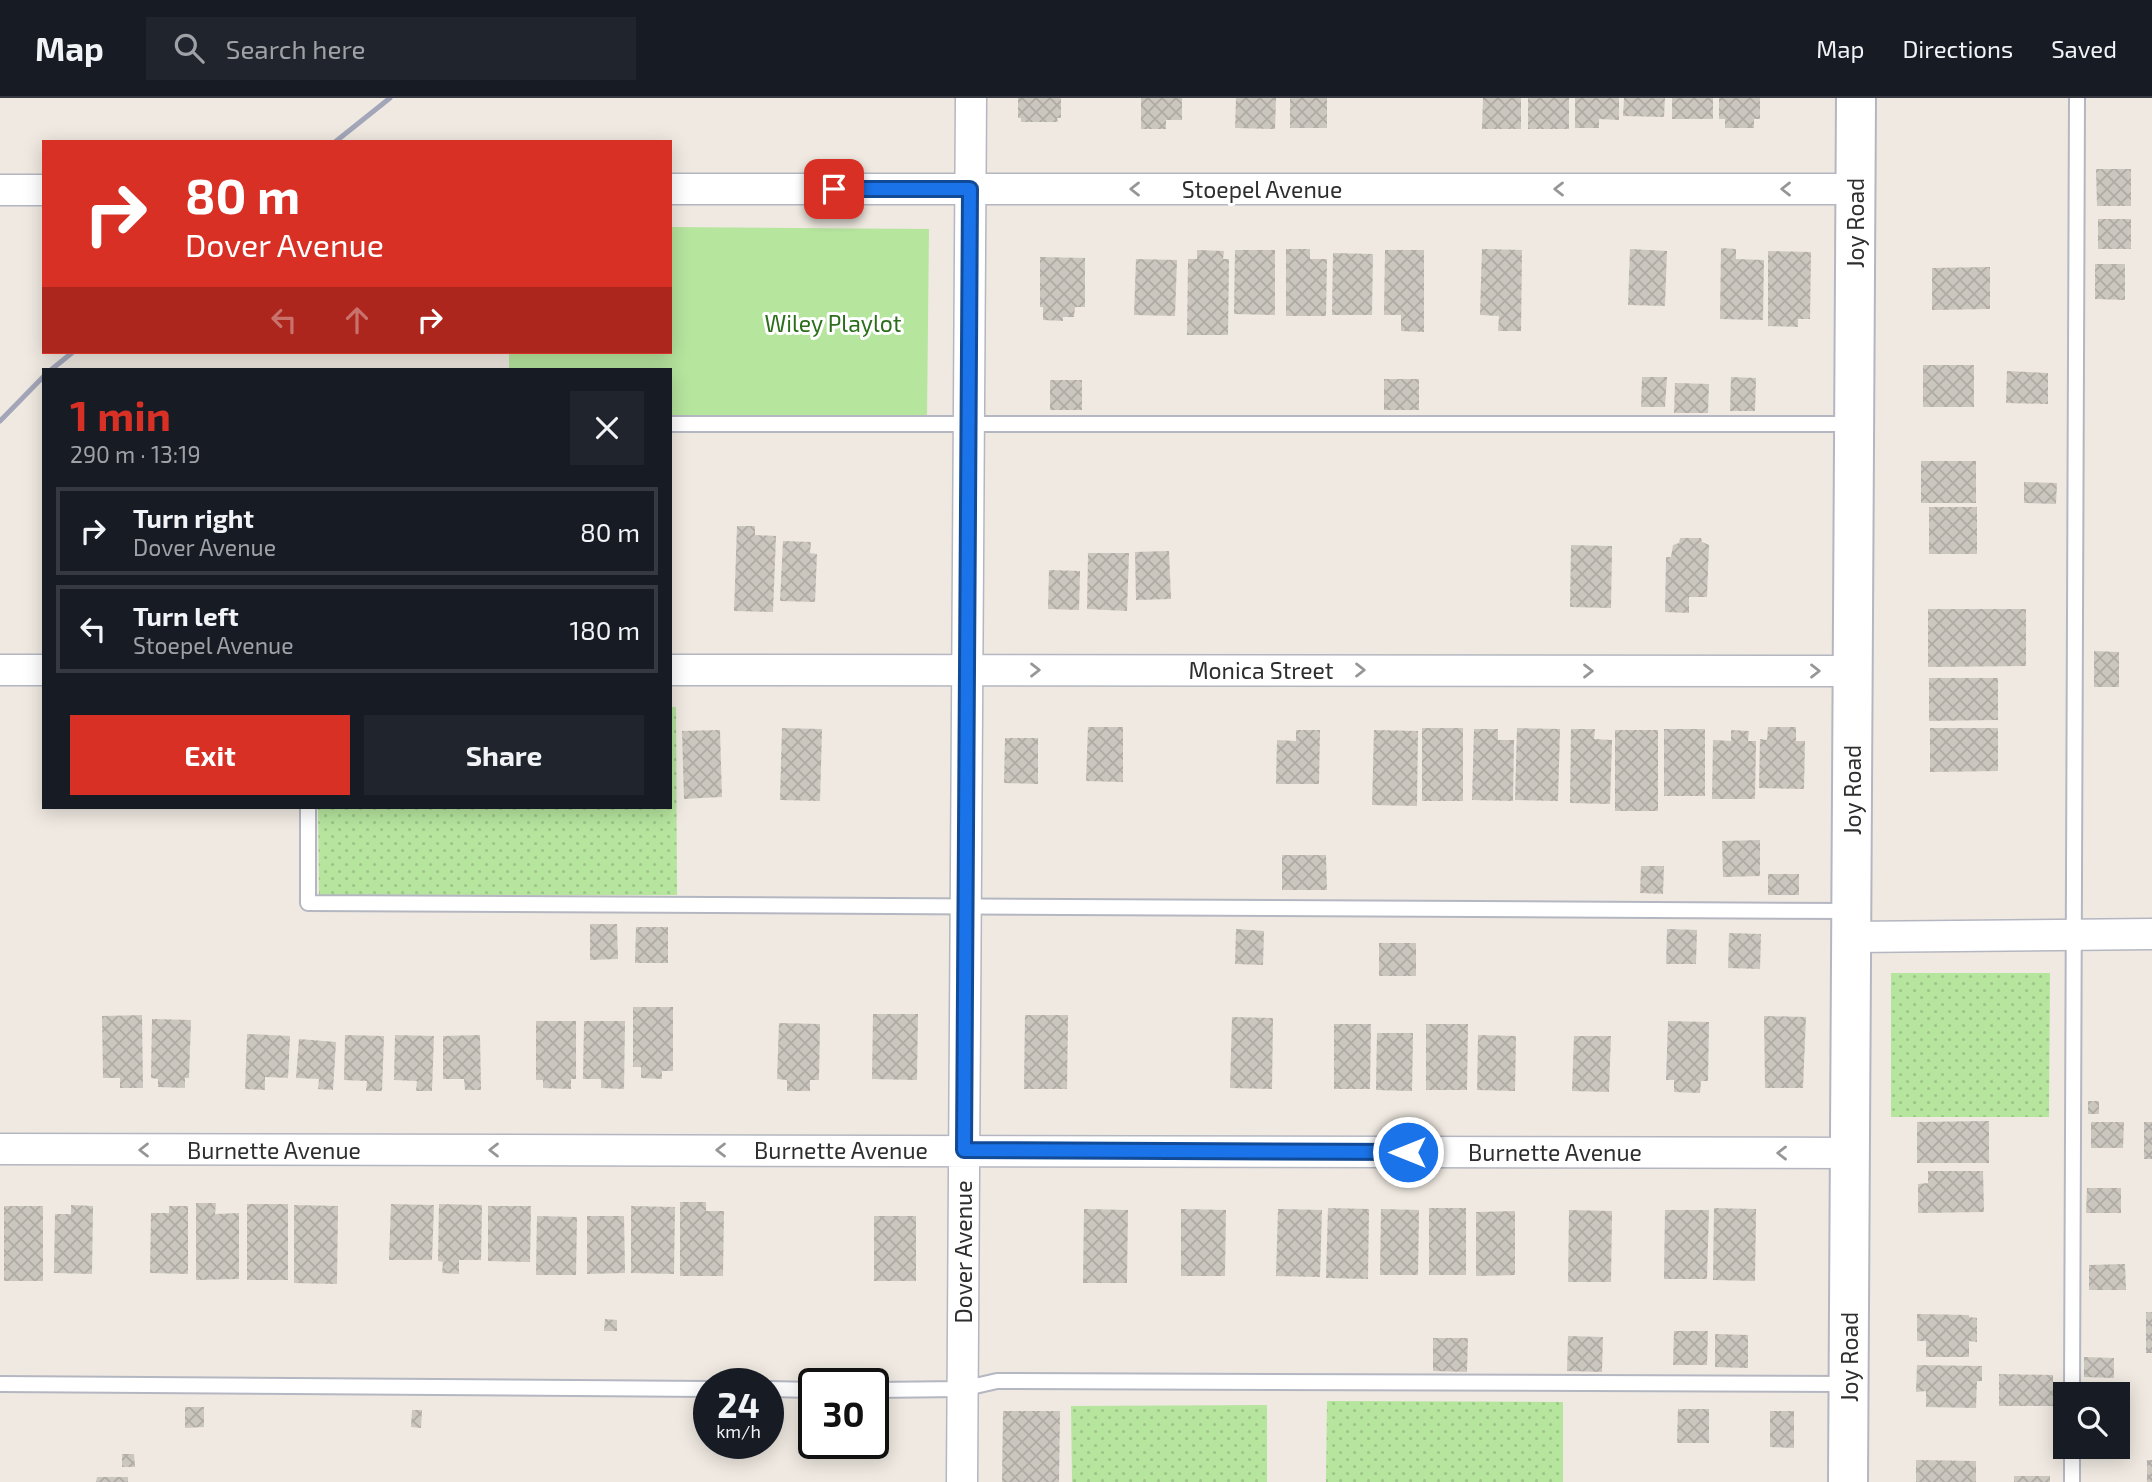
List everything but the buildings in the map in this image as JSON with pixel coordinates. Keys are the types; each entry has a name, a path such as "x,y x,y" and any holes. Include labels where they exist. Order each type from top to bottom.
{"street":[{"name":"Dover Avenue","path":"962,1482 971,98"},
{"name":"Joy Road","path":"1848,1482 1856,98"},
{"name":"Stoepel Avenue","path":"672,189 1855,189"},
{"path":"0,190 42,190"},
{"path":"0,670 42,670"},
{"name":"Monica Street","path":"672,670 1852,671"},
{"path":"1851,924 2074,934 2152,934"},
{"name":"Burnette Avenue","path":"0,1149 1850,1153"}],"lane":[{"path":"2072,1382 2077,98"},
{"path":"672,424 1854,424"},
{"path":"308,809 308,903 965,907 1851,924"},
{"path":"889,1390 962,1389 997,1381 1849,1384"},
{"path":"0,1384 693,1389"},
{"path":"2072,1459 2072,1482"}],"green space":[{"name":"Wiley Playlot","path":"672,227 929,229 927,417 672,415 672,368 509,368 509,354 672,354"},
{"path":"672,707 676,707 677,895 319,896 318,809 672,809"},
{"path":"1891,973 2050,973 2049,1117 1891,1117"},
{"path":"1327,1401 1563,1402 1563,1482 1326,1482"},
{"path":"1267,1405 1267,1482 1072,1482 1071,1406"}],"railway":[{"path":"338,140 390,98"},
{"path":"53,368 71,354"},
{"path":"0,421 42,378"}],"route":[{"path":"834,189 970,189 964,1150 1408,1152"}]}
